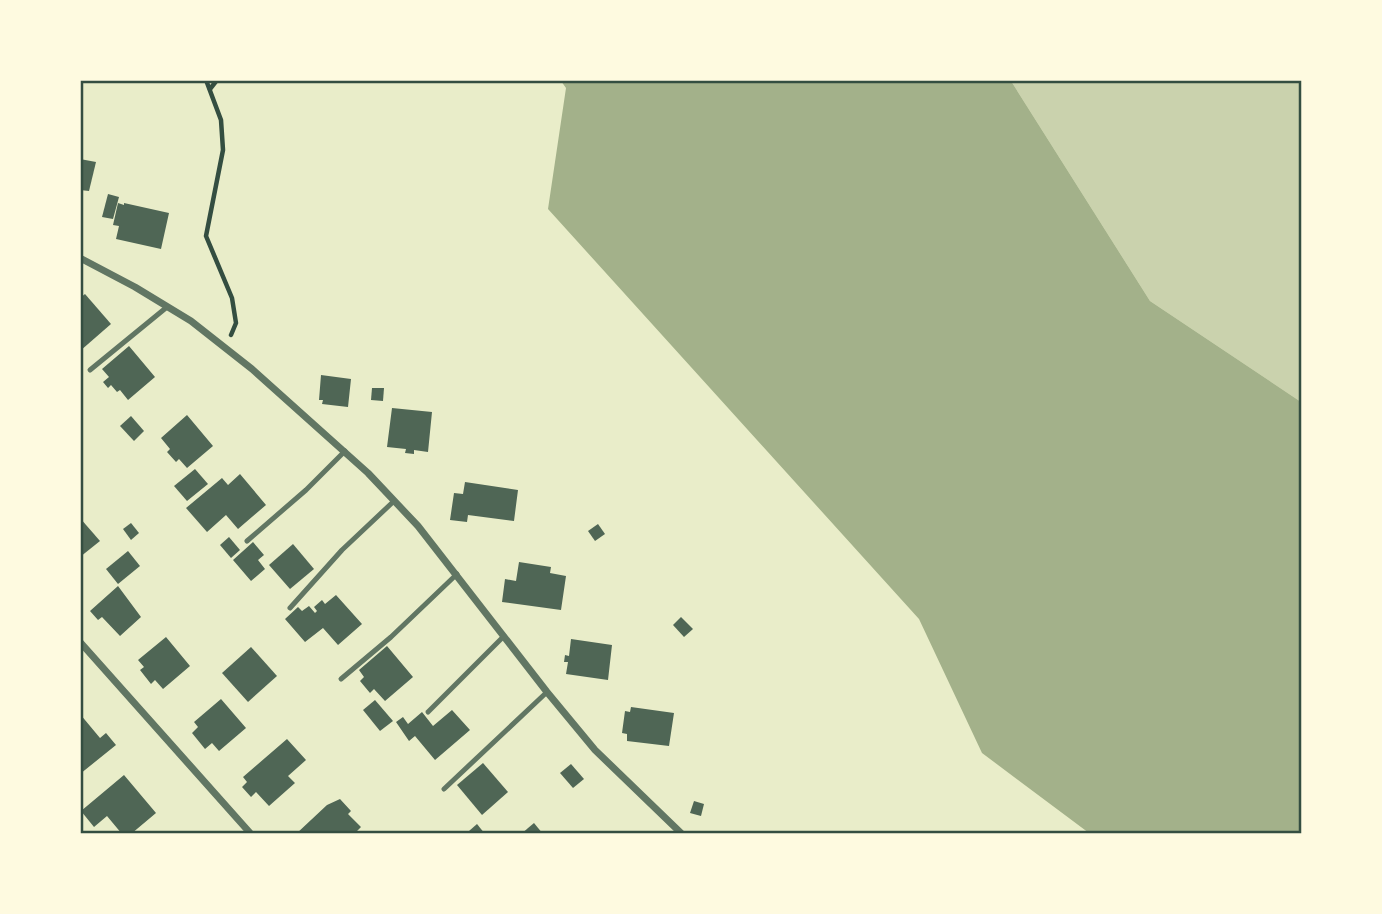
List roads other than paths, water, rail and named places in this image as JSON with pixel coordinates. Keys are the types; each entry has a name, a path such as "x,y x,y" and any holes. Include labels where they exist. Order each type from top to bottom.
{"street":[{"path":"80,258 191,321 345,451 418,526 595,750 682,834"},
{"path":"80,642 251,834"}],"lane":[{"path":"90,370 167,307"},
{"path":"247,541 306,490 345,451"},
{"path":"290,608 342,550 394,501"},
{"path":"341,679 391,637 457,574"},
{"path":"428,712 504,636"},
{"path":"444,789 547,692"}]}
